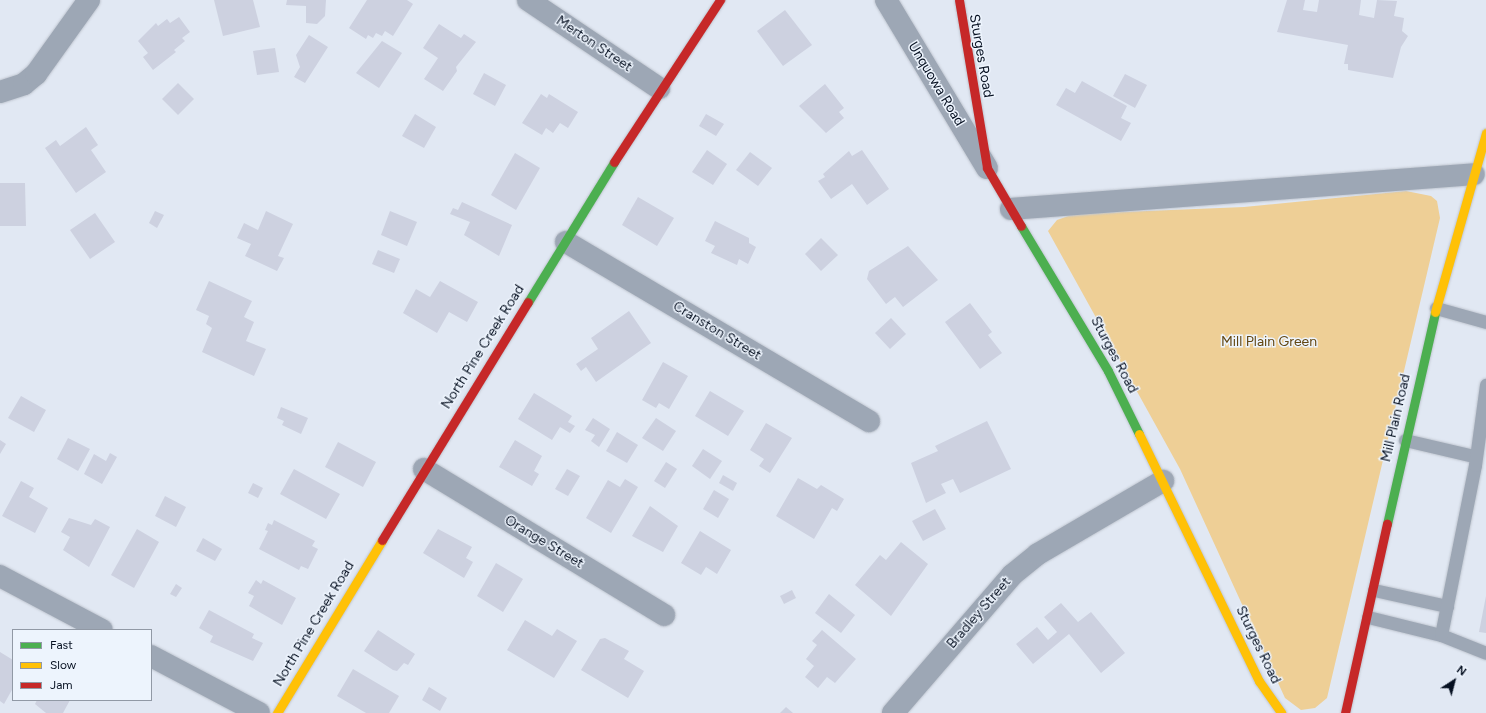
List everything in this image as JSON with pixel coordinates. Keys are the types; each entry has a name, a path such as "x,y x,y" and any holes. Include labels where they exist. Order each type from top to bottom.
{"main road":[{"name":"North Pine Creek Road","path":"277,713 424,469 566,242 659,88 720,0"},
{"name":"Sturges Road","path":"958,0 987,168 1078,316 1163,481 1259,681 1280,713"},
{"name":"Mill Plain Road","path":"1345,713 1368,617 1405,440 1436,308 1480,174 1486,133"}],"street":[{"path":"0,92 24,84 36,74 89,0"},
{"name":"Merton Street","path":"528,0 659,88"},
{"name":"Unquowa Road","path":"886,0 987,168"},
{"path":"1011,209 1480,174"},
{"name":"Cranston Street","path":"566,242 869,421"},
{"name":"Orange Street","path":"424,469 664,615"},
{"name":"Bradley Street","path":"893,713 1012,575 1038,554 1163,481"},
{"path":"0,576 100,629"},
{"path":"152,657 258,713"}],"lane":[{"path":"1436,308 1486,322"},
{"path":"1441,635 1486,385"},
{"path":"1405,440 1474,456"},
{"path":"1374,590 1447,606"},
{"path":"1368,617 1441,635 1486,653"}],"green space":[{"name":"Mill Plain Green","path":"1406,191 1431,196 1437,201 1440,218 1327,698 1315,708 1301,710 1285,698 1180,469 1048,231 1057,220 1074,214 1244,207"}],"building":[{"path":"214,0 253,0 260,27 223,36"},
{"path":"287,0 326,0 325,16 317,24 306,23 306,6 286,5"},
{"path":"367,0 407,0 413,4 393,36 385,31 382,36 376,33 373,38 368,35 366,39 349,28"},
{"path":"1287,0 1305,0 1303,10 1317,12 1319,0 1361,0 1359,15 1374,18 1377,0 1397,1 1394,16 1404,18 1402,31 1408,36 1401,47 1393,78 1348,70 1348,64 1344,64 1348,45 1277,32"},
{"path":"785,10 812,45 783,66 757,31"},
{"path":"179,17 190,32 182,38 185,41 174,50 176,52 153,70 143,57 148,53 138,41 156,23 158,26 167,19 170,23"},
{"path":"439,24 461,38 464,34 476,42 456,67 457,71 443,91 424,79 438,58 423,48"},
{"path":"309,35 328,47 305,83 294,77 300,67 296,55"},
{"path":"382,41 402,53 379,88 356,73"},
{"path":"275,48 279,72 257,75 253,51"},
{"path":"484,73 506,85 495,106 473,94"},
{"path":"1125,74 1147,85 1135,108 1113,96"},
{"path":"1082,81 1127,106 1121,118 1131,123 1121,141 1056,105 1066,88 1075,93"},
{"path":"178,83 194,99 178,115 162,99"},
{"path":"825,84 844,108 839,112 844,118 826,133 799,106"},
{"path":"541,94 547,98 549,94 578,112 568,128 560,123 553,133 546,128 542,135 522,123"},
{"path":"415,114 436,127 424,148 402,136"},
{"path":"706,114 724,124 716,136 699,126"},
{"path":"86,127 98,145 91,150 106,172 76,193 45,148 56,140 60,146"},
{"path":"707,150 727,164 713,185 692,172"},
{"path":"862,150 889,189 867,205 852,184 831,199 818,181 825,177 823,174 849,151 852,156"},
{"path":"750,152 772,168 758,186 736,170"},
{"path":"515,153 540,168 516,210 491,195"},
{"path":"0,183 25,183 26,226 0,226"},
{"path":"638,197 674,218 657,246 622,225"},
{"path":"462,202 512,225 499,256 464,235 470,222 450,214 453,208 458,210"},
{"path":"155,211 164,215 157,228 149,223"},
{"path":"266,211 293,224 278,256 284,258 277,271 245,256 251,244 237,238 244,223 258,230"},
{"path":"390,211 417,222 407,246 381,235"},
{"path":"95,213 115,242 90,259 70,230"},
{"path":"715,221 749,238 749,243 756,247 748,264 739,259 737,265 711,253 715,246 705,241"},
{"path":"821,238 838,255 821,271 805,254"},
{"path":"908,246 938,280 903,307 895,297 886,304 867,279 869,271"},
{"path":"378,250 400,259 394,273 372,264"},
{"path":"209,281 252,301 244,317 254,322 246,341 266,349 254,376 202,352 212,328 206,324 209,316 196,310"},
{"path":"440,281 478,302 467,322 449,312 437,333 403,313 416,289 430,297"},
{"path":"970,303 992,332 988,335 1002,353 980,369 945,322"},
{"path":"629,311 651,343 596,382 586,367 581,371 576,364 598,349 591,338"},
{"path":"891,318 906,334 890,349 875,333"},
{"path":"663,362 688,376 669,409 659,403 656,408 642,400"},
{"path":"710,391 744,411 728,436 695,416"},
{"path":"534,393 572,416 568,422 575,426 570,433 560,427 552,440 518,419"},
{"path":"21,396 46,410 34,432 8,418"},
{"path":"281,407 308,418 301,434 282,425 284,421 277,418"},
{"path":"593,418 610,429 599,447 591,441 595,435 585,430"},
{"path":"656,418 676,431 663,451 642,438"},
{"path":"987,421 1011,469 960,493 953,479 941,484 946,493 926,503 911,463 938,451 935,446"},
{"path":"766,423 792,438 770,473 759,466 764,459 750,450"},
{"path":"617,432 638,445 627,463 606,451"},
{"path":"68,438 90,449 78,471 57,459"},
{"path":"0,440 6,444 0,454"},
{"path":"515,440 542,456 534,471 539,474 532,486 499,467"},
{"path":"338,442 376,462 363,487 325,467"},
{"path":"703,449 722,461 710,479 692,466"},
{"path":"110,453 117,457 102,484 84,474 94,454 106,461"},
{"path":"666,462 677,469 665,488 654,481"},
{"path":"294,469 340,494 326,519 280,494"},
{"path":"567,469 580,476 568,496 555,489"},
{"path":"723,475 737,483 733,491 719,483"},
{"path":"798,478 817,489 821,485 844,499 837,511 832,508 814,539 776,516"},
{"path":"625,479 638,487 611,533 586,518 608,480 620,487"},
{"path":"21,481 34,488 29,497 48,508 35,533 2,516"},
{"path":"253,483 263,488 258,498 248,493"},
{"path":"714,490 729,499 718,518 703,509"},
{"path":"165,496 186,507 176,527 155,516"},
{"path":"650,506 678,526 663,552 632,536"},
{"path":"935,509 946,529 923,541 912,521"},
{"path":"69,518 91,525 95,519 110,527 89,567 63,550 70,537 61,532"},
{"path":"274,520 315,541 312,546 318,549 308,569 301,566 299,570 259,549 268,531 265,530 268,523 272,525"},
{"path":"137,529 159,542 134,588 111,575"},
{"path":"438,529 472,547 466,558 473,562 464,578 423,553"},
{"path":"700,531 731,550 717,574 706,567 701,575 681,563"},
{"path":"203,538 222,549 215,561 196,551"},
{"path":"901,542 928,564 891,616 855,585 880,555 886,560"},
{"path":"496,563 523,579 503,612 477,596"},
{"path":"256,580 261,584 263,580 296,598 282,625 249,606 254,596 248,593"},
{"path":"176,584 182,588 176,597 170,594"},
{"path":"792,590 796,598 784,604 780,596"},
{"path":"829,594 855,615 841,633 815,613"},
{"path":"1486,596 1486,633 1479,632"},
{"path":"1061,603 1078,622 1091,612 1125,653 1101,673 1069,634 1033,664 1016,644 1037,627 1048,640 1057,632 1044,617"},
{"path":"209,610 254,634 252,638 263,643 253,661 210,642 213,636 199,628"},
{"path":"525,620 552,636 557,629 577,641 554,678 507,650"},
{"path":"378,630 415,654 408,665 404,663 397,671 393,670 364,651"},
{"path":"822,630 856,659 835,683 827,677 818,688 805,677 814,666 806,659 817,645 812,641"},
{"path":"605,638 629,651 624,659 644,671 628,698 581,670 600,639"},
{"path":"0,652 12,659 12,690 4,704 0,701"},
{"path":"353,669 399,696 389,713 366,713 337,696"},
{"path":"429,687 447,698 440,711 422,700"},
{"path":"36,701 69,701 63,713 46,713 35,704"},
{"path":"786,707 793,713 780,713"}],"traffic: fast":[{"path":"528,302 614,162"},
{"path":"1021,226 1108,371 1139,434"},
{"path":"1387,524 1435,312"}],"traffic: slow":[{"path":"1435,312 1486,133"},
{"path":"1139,434 1259,681 1281,713"},
{"path":"277,713 382,540"}],"traffic: jam":[{"path":"614,162 720,0"},
{"path":"959,0 987,168 1021,226"},
{"path":"382,540 528,302"},
{"path":"1345,713 1387,524"}]}
